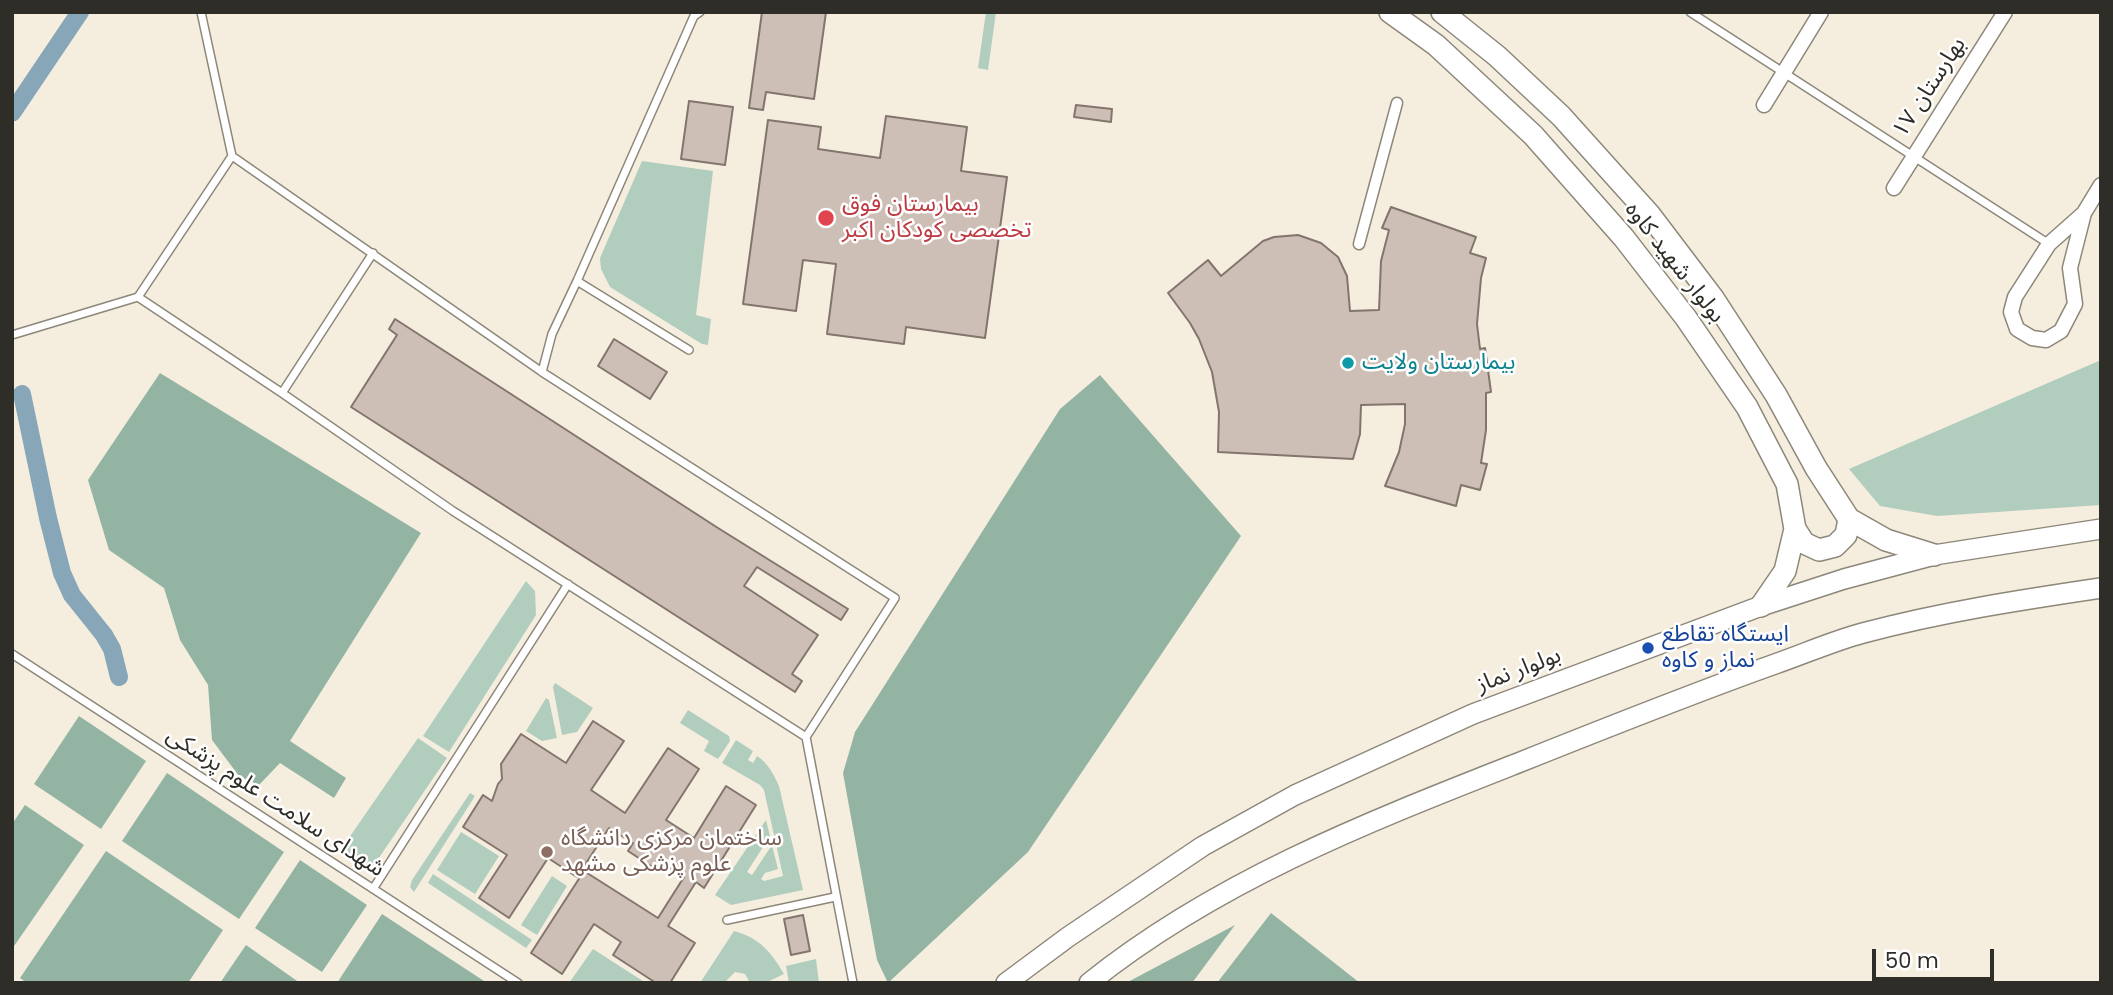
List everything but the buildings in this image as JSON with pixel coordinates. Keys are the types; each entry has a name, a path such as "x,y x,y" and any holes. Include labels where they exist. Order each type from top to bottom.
{"main road":[{"name":"بولوار شهید کاوه","path":"1390,12 1436,45 1533,135 1625,238 1686,318 1747,407 1787,484 1795,529 1785,571 1761,606"},
{"name":"بولوار شهید کاوه","path":"1442,12 1497,56 1561,116 1650,215 1713,298 1776,395 1816,468 1849,519 1886,540 1934,555"},
{"path":"1795,529 1804,543 1819,550 1835,547 1846,535 1849,519"},
{"name":"بولوار نماز","path":"1006,983 1068,937 1203,846 1295,795 1473,715 1761,606 1844,579 1934,555 2101,529"},
{"path":"1089,983 1160,932 1229,889 1315,846 1693,694 1860,634 1955,611 2101,588"}],"street":[{"path":"1763,105 1821,12"},
{"name":"بهارستان ۱۷","path":"1894,188 2005,12"},
{"path":"1359,244 1397,103"},
{"path":"2084,213 2049,244 2015,297 2011,312 2017,329 2032,338 2046,340 2061,331 2075,304 2070,268 2084,213 2101,185"}],"lane":[{"path":"201,12 232,156 542,372 895,598 806,737 853,983"},
{"path":"542,372 552,334 694,16 700,12"},
{"path":"1690,12 2049,244"},
{"path":"12,335 138,297 232,156"},
{"path":"282,393 373,253"},
{"path":"577,281 689,350"},
{"path":"138,297 453,511 806,737"},
{"path":"373,889 568,584"},
{"name":"شهدای سلامت علوم پزشکی","path":"12,654 518,983"},
{"path":"727,920 835,897"}],"green space":[{"path":"986,12 996,12 988,70 978,68"},
{"path":"642,161 713,171 696,315 711,319 708,345 702,344 610,287 601,269 600,258"},
{"path":"2101,360 2101,505 1937,516 1880,506 1849,469"},
{"path":"160,373 421,533 290,741 346,778 334,798 280,763 259,785 239,776 212,740 208,685 180,640 164,588 109,550 88,480"},
{"path":"1100,375 1241,536 1028,852 888,983 877,960 843,773 855,732 1060,409"},
{"path":"526,581 535,591 536,615 449,752 423,736"},
{"path":"555,683 593,708 577,732 562,735 553,687"},
{"path":"546,698 549,700 557,738 542,741 526,731"},
{"path":"688,710 729,736 730,741 718,759 704,751 709,741 680,723"},
{"path":"79,716 146,761 101,829 34,784"},
{"path":"418,738 447,758 374,865 364,866 347,854 344,845"},
{"path":"736,740 753,751 748,760 753,763 757,756 764,762 779,786 803,890 731,905 715,895 766,820 770,836 747,872 752,875 772,845 778,869 765,873 761,879 764,881 783,876 764,790 722,763"},
{"path":"167,773 284,852 239,919 122,841"},
{"path":"470,793 475,796 414,892 410,887 412,880"},
{"path":"25,805 84,845 12,949 12,824"},
{"path":"461,832 499,856 475,894 437,870"},
{"path":"106,851 223,930 188,983 27,983 20,978"},
{"path":"300,860 367,905 322,972 255,928"},
{"path":"433,874 532,940 526,948 428,883"},
{"path":"552,876 567,886 537,935 521,925"},
{"path":"1271,913 1360,983 1217,983"},
{"path":"382,914 487,983 337,983"},
{"path":"1235,925 1192,983 1126,983"},
{"path":"734,931 764,947 784,974 765,983 750,983 745,974 735,972 724,983 700,983"},
{"path":"246,945 300,983 220,983"},
{"path":"593,949 646,983 569,983"},
{"path":"816,959 819,983 789,983 786,966"}],"waterway":[{"path":"12,113 80,12"},
{"path":"22,394 62,573 72,595 112,649 119,677"}],"place":[{"name":"بیمارستان فوق تخصصی کودکان اکبر","path":"826,218"},
{"name":"بیمارستان ولایت","path":"1348,363"},
{"name":"ایستگاه تقاطع نماز و کاوه","path":"1648,648"},
{"name":"ساختمان مرکزی دانشگاه علوم پزشکی مشهد","path":"547,852"}]}
